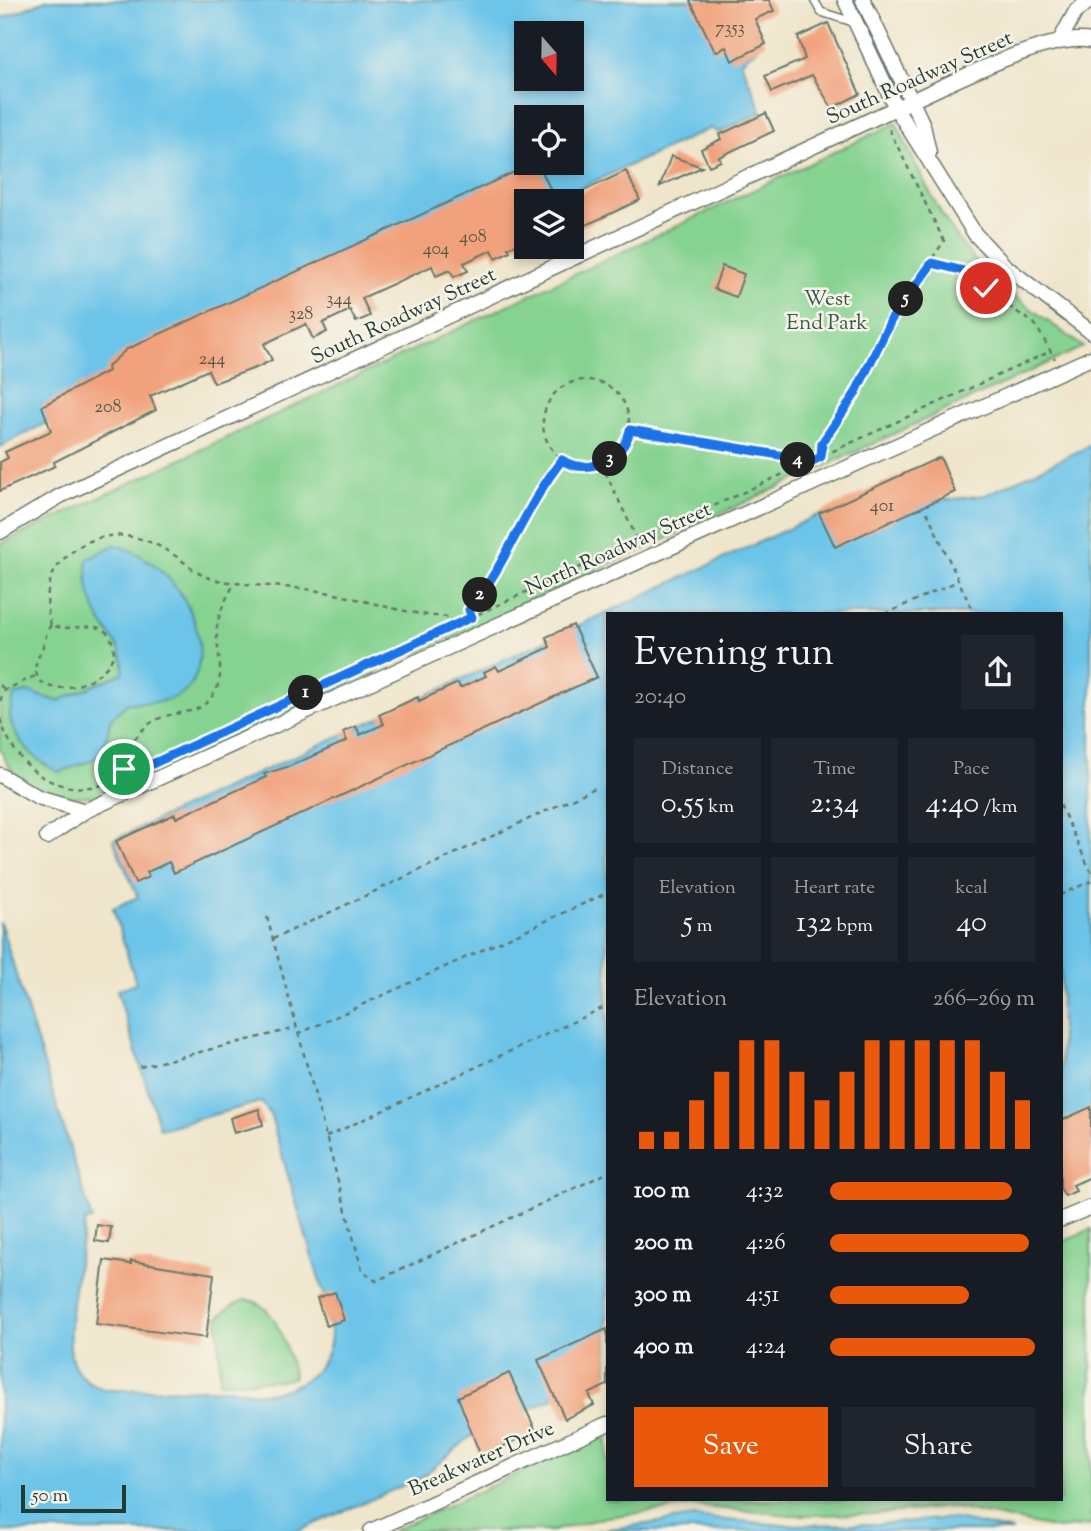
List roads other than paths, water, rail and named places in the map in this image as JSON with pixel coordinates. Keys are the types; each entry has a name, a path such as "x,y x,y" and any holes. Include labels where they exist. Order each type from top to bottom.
{"street":[{"path":"845,0 896,108 986,248 1024,282 1091,332"},
{"path":"863,0 923,125 932,165"},
{"path":"1059,42 1076,11 1091,0"},
{"path":"1059,42 1091,41"},
{"name":"South Roadway Street","path":"0,532 60,496 896,108 1025,52 1059,42"},
{"name":"North Roadway Street","path":"47,837 85,811 1091,358"},
{"path":"0,775 38,797 85,811"},
{"path":"1063,1219 1091,1207"},
{"name":"Breakwater Drive","path":"371,1531 606,1424"}],"lane":[{"path":"814,0 821,12 856,23"}],"water":[{"path":"46,0 740,0 761,45 741,62 762,112 718,133 711,128 578,189 514,189 514,207 110,389 0,447 0,19"},
{"path":"1091,445 1091,1149 1063,1163 1063,612 608,612 818,515 986,495"},
{"path":"114,545 149,561 177,589 195,624 199,643 197,671 189,688 175,697 155,702 128,703 111,718 103,751 91,761 59,772 36,757 17,735 10,718 14,695 27,692 58,701 123,673 122,656 97,614 87,574 87,560"},
{"path":"606,613 606,1373 470,1437 421,1478 298,1531 0,1531 0,922 92,1220 85,1221 71,1316 71,1353 80,1374 107,1390 236,1389 268,1393 284,1390 311,1375 322,1363 329,1349 330,1322 323,1292 270,1114 261,1102 160,1129 117,990 136,983 113,908 138,897 113,840"},
{"path":"694,1517 782,1525 881,1524 951,1518 1013,1531 596,1531"}],"park label":[{"name":"West End Park","path":"827,310"}]}
